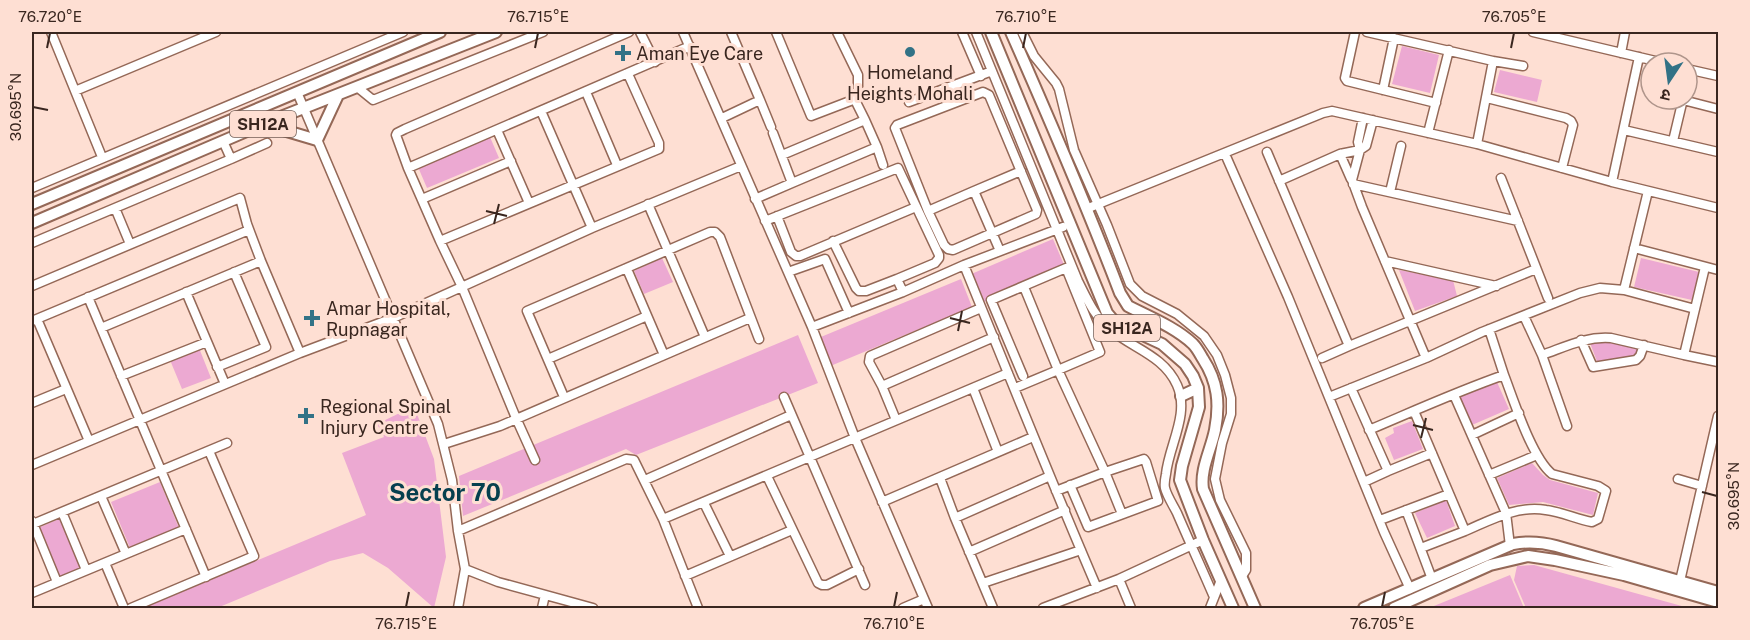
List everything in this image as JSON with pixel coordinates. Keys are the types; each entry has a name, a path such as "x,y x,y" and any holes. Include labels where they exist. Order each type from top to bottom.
{"main road":[{"name":"SH12A","path":"32,204 440,32"},
{"name":"SH12A","path":"32,223 263,124 496,32"},
{"name":"SH12A","path":"991,32 1107,313 1119,324 1162,344 1185,364 1194,376 1198,388"},
{"name":"SH12A","path":"1011,32 1043,102 1120,292 1128,306 1178,332 1194,345 1208,367 1216,386 1218,405 1202,480 1203,489 1255,609"},
{"path":"263,124 317,140 338,94"},
{"path":"1119,324 1128,306"},
{"path":"1181,396 1198,388 1199,407 1180,480 1233,609"},
{"path":"1220,526 1230,521"},
{"path":"1364,609 1510,546 1527,541 1541,542 1719,592"},
{"path":"1394,609 1490,565 1528,556 1624,575 1719,602"}],"street":[{"path":"51,32 102,157"},
{"path":"75,91 216,32"},
{"path":"32,188 403,32"},
{"path":"357,87 374,100 543,32"},
{"path":"535,460 462,287 408,168 396,139 397,133 629,32"},
{"path":"640,32 655,62"},
{"path":"683,32 812,327 855,438 928,609"},
{"path":"731,32 792,183"},
{"path":"776,32 811,116 858,98 858,75 837,32"},
{"path":"962,32 981,76"},
{"path":"976,32 1078,281 1100,320 1111,331 1156,358 1176,382 1181,396 1178,425 1167,463 1164,486 1191,546 1212,603"},
{"path":"1022,32 1034,56 1059,89 1074,150 1126,273 1136,291 1177,314 1204,336 1217,355 1226,375 1231,398 1231,414 1222,443 1215,479 1220,500 1246,553 1246,570 1242,576"},
{"path":"1355,32 1345,78 1347,81 1436,103"},
{"path":"1367,32 1523,66"},
{"path":"1533,32 1639,57 1612,182"},
{"path":"1621,53 1625,32"},
{"path":"1383,90 1394,38"},
{"path":"408,168 690,46"},
{"path":"1428,133 1449,50"},
{"path":"976,66 988,61"},
{"path":"1477,144 1494,61"},
{"path":"909,102 992,71"},
{"path":"1699,71 1719,76"},
{"path":"440,241 659,149 628,74"},
{"path":"297,92 438,424 455,496 465,569 458,609"},
{"path":"586,92 617,165"},
{"path":"978,93 987,93 1021,171 1037,210 1036,214 953,250 948,249 928,211 895,128 897,125 978,93"},
{"path":"1487,98 1571,121 1573,125 1562,168"},
{"path":"722,118 760,100"},
{"path":"857,104 883,165"},
{"path":"1699,104 1719,109"},
{"path":"541,111 592,228"},
{"path":"1086,209 1332,111 1477,144 1612,182 1719,208"},
{"path":"1673,141 1680,111"},
{"path":"1352,182 1360,150 1358,142 1363,118"},
{"path":"782,154 865,120"},
{"path":"1279,181 1340,154 1360,150 1366,146 1373,120"},
{"path":"497,130 529,203"},
{"path":"1624,130 1719,152"},
{"path":"223,141 231,159"},
{"path":"32,243 267,143"},
{"path":"1390,192 1401,146"},
{"path":"755,199 877,147"},
{"path":"1267,152 1349,346"},
{"path":"1225,154 1288,297 1410,589"},
{"path":"1340,154 1426,358"},
{"path":"422,199 511,161"},
{"path":"32,465 300,353 393,318 592,228 741,166"},
{"path":"765,221 898,168 939,258 935,263 897,279 866,291 859,291 855,288 834,241"},
{"path":"928,211 1021,171"},
{"path":"1501,178 1548,298"},
{"path":"1352,182 1518,221"},
{"path":"974,191 1000,251"},
{"path":"1624,290 1648,191"},
{"path":"32,286 240,198 261,261 300,353"},
{"path":"648,204 705,337"},
{"path":"777,216 791,252 800,256 916,207"},
{"path":"115,208 130,244"},
{"path":"812,327 1071,223"},
{"path":"89,441 34,320 249,230"},
{"path":"564,397 527,311 710,232 718,234 759,339"},
{"path":"1634,248 1719,270"},
{"path":"788,272 825,259 849,313"},
{"path":"101,328 261,261"},
{"path":"1385,261 1496,286"},
{"path":"964,265 1015,388 1033,438 1097,588"},
{"path":"1684,355 1705,267"},
{"path":"627,268 664,355"},
{"path":"1015,388 1100,352 1066,268 991,300 1023,376"},
{"path":"1322,358 1536,269"},
{"path":"218,367 266,347 234,272"},
{"path":"897,279 903,292"},
{"path":"1024,287 1122,514"},
{"path":"1329,398 1489,329 1594,289 1624,290 1695,309"},
{"path":"186,292 225,384"},
{"path":"88,297 206,577"},
{"path":"896,420 869,362 870,356 981,308"},
{"path":"548,359 647,316"},
{"path":"1524,316 1542,355 1567,426"},
{"path":"444,444 500,426 750,318"},
{"path":"1421,548 1506,513 1538,508 1592,522 1598,519 1606,491 1598,486 1552,474 1546,470 1537,455 1504,375 1489,329"},
{"path":"882,386 994,337"},
{"path":"1542,355 1581,340 1602,337 1719,362"},
{"path":"1581,340 1593,367 1636,360 1644,345"},
{"path":"121,376 207,342"},
{"path":"663,519 1008,373"},
{"path":"1369,430 1504,375"},
{"path":"32,403 66,388"},
{"path":"973,388 998,452"},
{"path":"1351,388 1388,471"},
{"path":"1454,395 1506,513 1510,546"},
{"path":"784,397 865,585"},
{"path":"1414,411 1465,531"},
{"path":"1472,435 1519,413"},
{"path":"645,480 791,415"},
{"path":"1680,580 1719,416"},
{"path":"882,502 1033,438"},
{"path":"57,582 32,523 227,444"},
{"path":"131,609 254,556 209,451"},
{"path":"1364,482 1432,453"},
{"path":"1489,475 1537,455"},
{"path":"458,531 626,459 634,460 663,519 698,609"},
{"path":"1056,491 1070,485 1140,459 1146,462 1158,501 1088,527 1070,485"},
{"path":"767,476 818,582 827,585 859,569"},
{"path":"954,518 1050,476"},
{"path":"940,478 954,518 993,609"},
{"path":"1678,479 1702,486"},
{"path":"1380,520 1449,494"},
{"path":"101,496 126,554"},
{"path":"704,502 730,556"},
{"path":"969,552 1065,510"},
{"path":"1406,510 1432,579"},
{"path":"62,512 86,570"},
{"path":"32,593 186,529"},
{"path":"685,576 792,530"},
{"path":"1043,609 1119,579 1203,540"},
{"path":"983,584 1081,550"},
{"path":"105,563 124,609"},
{"path":"465,569 498,582 592,609"},
{"path":"1119,579 1131,609"},
{"path":"1200,609 1212,603 1221,580"},
{"path":"542,609 545,595"},
{"path":"903,609 924,599"}],"shaded area":[{"path":"1402,46 1439,55 1430,93 1392,84"},
{"path":"1500,70 1542,80 1537,102 1494,92"},
{"path":"490,137 499,158 427,188 418,167"},
{"path":"1053,239 1065,267 981,303 969,275"},
{"path":"662,258 673,282 644,294 634,271"},
{"path":"1641,258 1699,272 1692,300 1634,287"},
{"path":"1399,270 1453,280 1457,296 1415,311"},
{"path":"961,279 972,307 828,367 816,339"},
{"path":"798,335 818,383 636,455 626,449 463,516 459,476"},
{"path":"1606,341 1640,350 1636,356 1598,364 1590,343"},
{"path":"199,348 211,378 182,389 170,360"},
{"path":"1497,382 1509,409 1472,425 1460,397"},
{"path":"414,406 434,459 446,557 434,608 388,568 363,553 330,561 217,608 143,608 366,515 342,453 384,437 377,424"},
{"path":"1412,421 1423,449 1394,460 1385,438 1394,433 1393,428"},
{"path":"1532,463 1550,480 1598,493 1593,515 1543,502 1509,505 1497,478"},
{"path":"160,482 179,528 130,548 111,502"},
{"path":"1446,500 1455,526 1427,538 1415,513"},
{"path":"61,518 81,568 59,577 38,528"},
{"path":"1534,565 1689,608 1526,608 1514,580 1517,566"},
{"path":"1510,575 1524,608 1429,608"}],"place":[{"name":"Homeland Heights Mohali","path":"910,52"},
{"name":"Aman Eye Care","path":"623,53"},
{"name":"Amar Hospital, Rupnagar","path":"312,318"},
{"name":"Regional Spinal Injury Centre","path":"306,416"}],"district":[{"name":"Sector 70","path":"445,492"}]}
